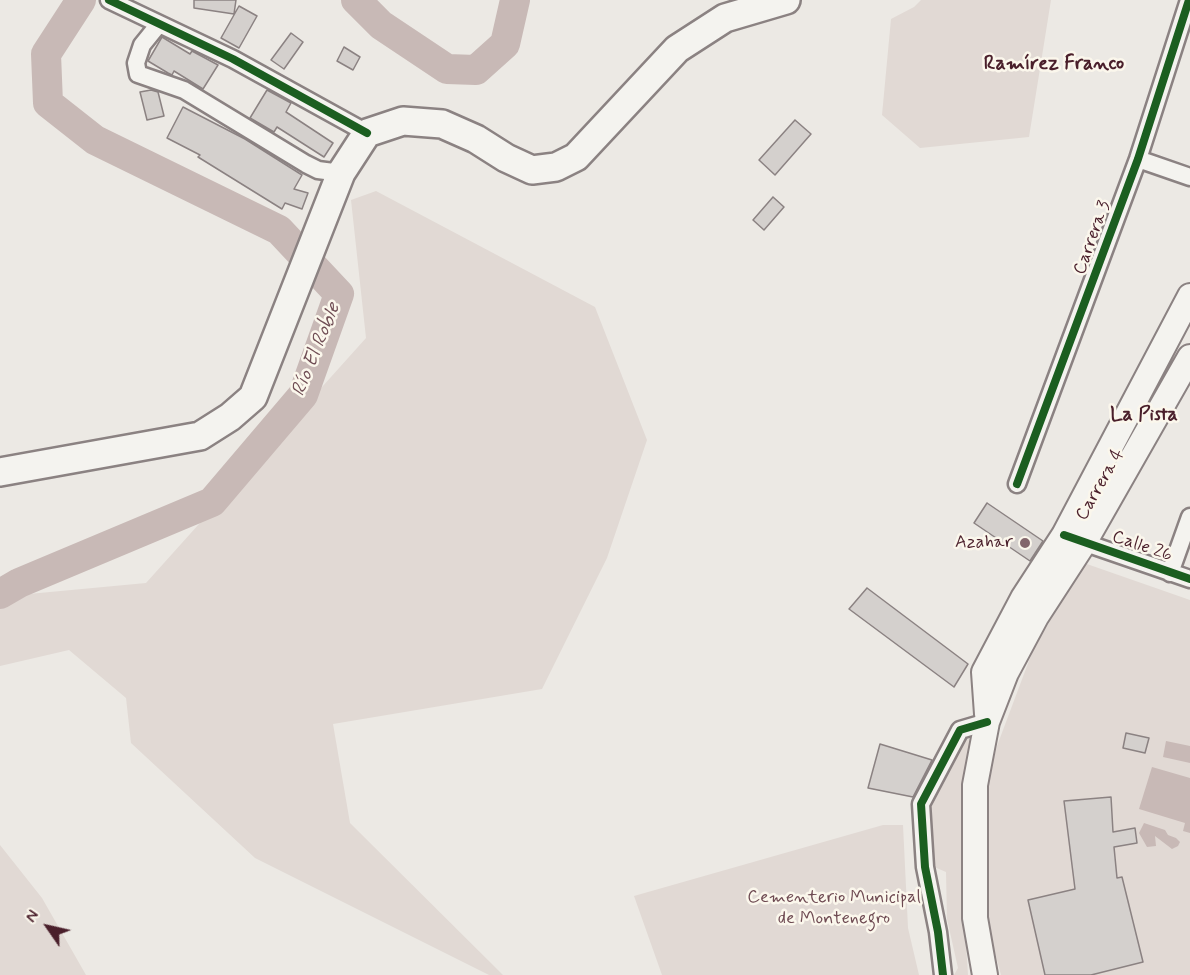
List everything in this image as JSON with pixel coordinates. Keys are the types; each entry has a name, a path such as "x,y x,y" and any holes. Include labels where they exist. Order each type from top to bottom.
{"main road":[{"path":"0,472 200,436 230,417 253,397 341,173 367,133 402,121 442,124 476,139 506,159 532,170 556,167 576,157 677,49 725,18 786,0"},
{"name":"Carrera 4","path":"1074,539 1155,364 1190,296"},
{"name":"Carrera 4","path":"985,975 975,918 975,785 987,722 984,672 1023,598 1074,539 1187,370"}],"street":[{"path":"109,0 233,59 367,133"},
{"name":"Carrera 3","path":"1017,484 1138,159 1189,0"},
{"path":"159,24 142,45 136,63 138,74 184,90 312,167 341,173"},
{"path":"1138,159 1190,177"},
{"path":"1155,364 1187,370"},
{"path":"1170,573 1190,517"},
{"name":"Calle 26","path":"1074,539 1190,579"},
{"path":"943,975 939,932 925,867 921,804 960,730 987,722"}],"green space":[{"path":"921,0 1051,0 1029,137 920,148 882,115 891,19 914,7"},
{"path":"376,191 595,307 647,440 607,558 542,689 333,724 350,823 503,975 489,975 255,858 131,743 126,698 69,650 0,666 0,601 18,595 146,583 366,338 351,200"},
{"path":"1084,563 1190,600 1190,975 1001,975 985,915 986,788 997,746 1033,650"},
{"path":"971,735 964,782 962,882 968,975 954,975 958,968 947,919 946,872 932,866 928,801 963,738"},
{"name":"Cementerio Municipal de Montenegro","path":"883,825 903,825 908,928 919,975 662,975 634,896"},
{"path":"0,845 42,898 86,975 0,975"}],"shaded area":[{"path":"1166,741 1190,746 1190,763 1163,757"},
{"path":"1152,767 1190,778 1190,833 1183,831 1185,823 1139,809"},
{"path":"1144,823 1165,830 1168,835 1180,842 1178,846 1172,849 1155,836 1156,846 1147,847 1139,833"}],"building":[{"path":"194,0 236,0 234,14 194,8"},
{"path":"239,6 257,16 239,48 221,38"},
{"path":"291,33 303,42 284,69 271,60"},
{"path":"162,37 190,54 192,51 218,65 203,89 174,71 172,75 148,61"},
{"path":"344,47 360,57 353,70 337,61"},
{"path":"151,90 158,92 164,116 147,120 140,92"},
{"path":"267,90 291,103 286,112 333,143 324,157 277,127 274,132 250,118"},
{"path":"183,107 245,139 302,175 294,189 308,193 302,209 285,203 282,209 198,157 200,155 167,138"},
{"path":"795,120 811,134 775,175 759,160"},
{"path":"773,197 784,207 764,230 753,220"},
{"path":"987,503 1043,541 1030,561 974,523"},
{"path":"867,588 968,664 954,687 849,609"},
{"path":"1126,733 1149,738 1145,753 1123,748"},
{"path":"880,744 932,760 913,797 868,788"},
{"path":"1111,797 1113,832 1135,828 1137,843 1114,847 1117,878 1122,877 1143,962 1091,975 1045,975 1028,900 1075,889 1064,801"}],"waterway":[{"name":"Río El Roble","path":"0,594 19,583 212,502 303,395 339,294 279,230 95,140 48,103 46,54 81,0"},
{"name":"Río El Roble","path":"356,0 381,25 447,69 476,70 505,44 515,0"}],"cycle path":[{"path":"109,0 233,59 367,133"},
{"path":"1017,484 1138,159 1189,0"},
{"path":"1064,535 1190,579"},
{"path":"943,975 938,932 925,867 921,804 960,730 987,722"}],"place":[{"name":"Azahar","path":"1025,543"}],"district":[{"name":"Ramírez Franco","path":"1054,65"},
{"name":"La Pista","path":"1144,416"}]}
